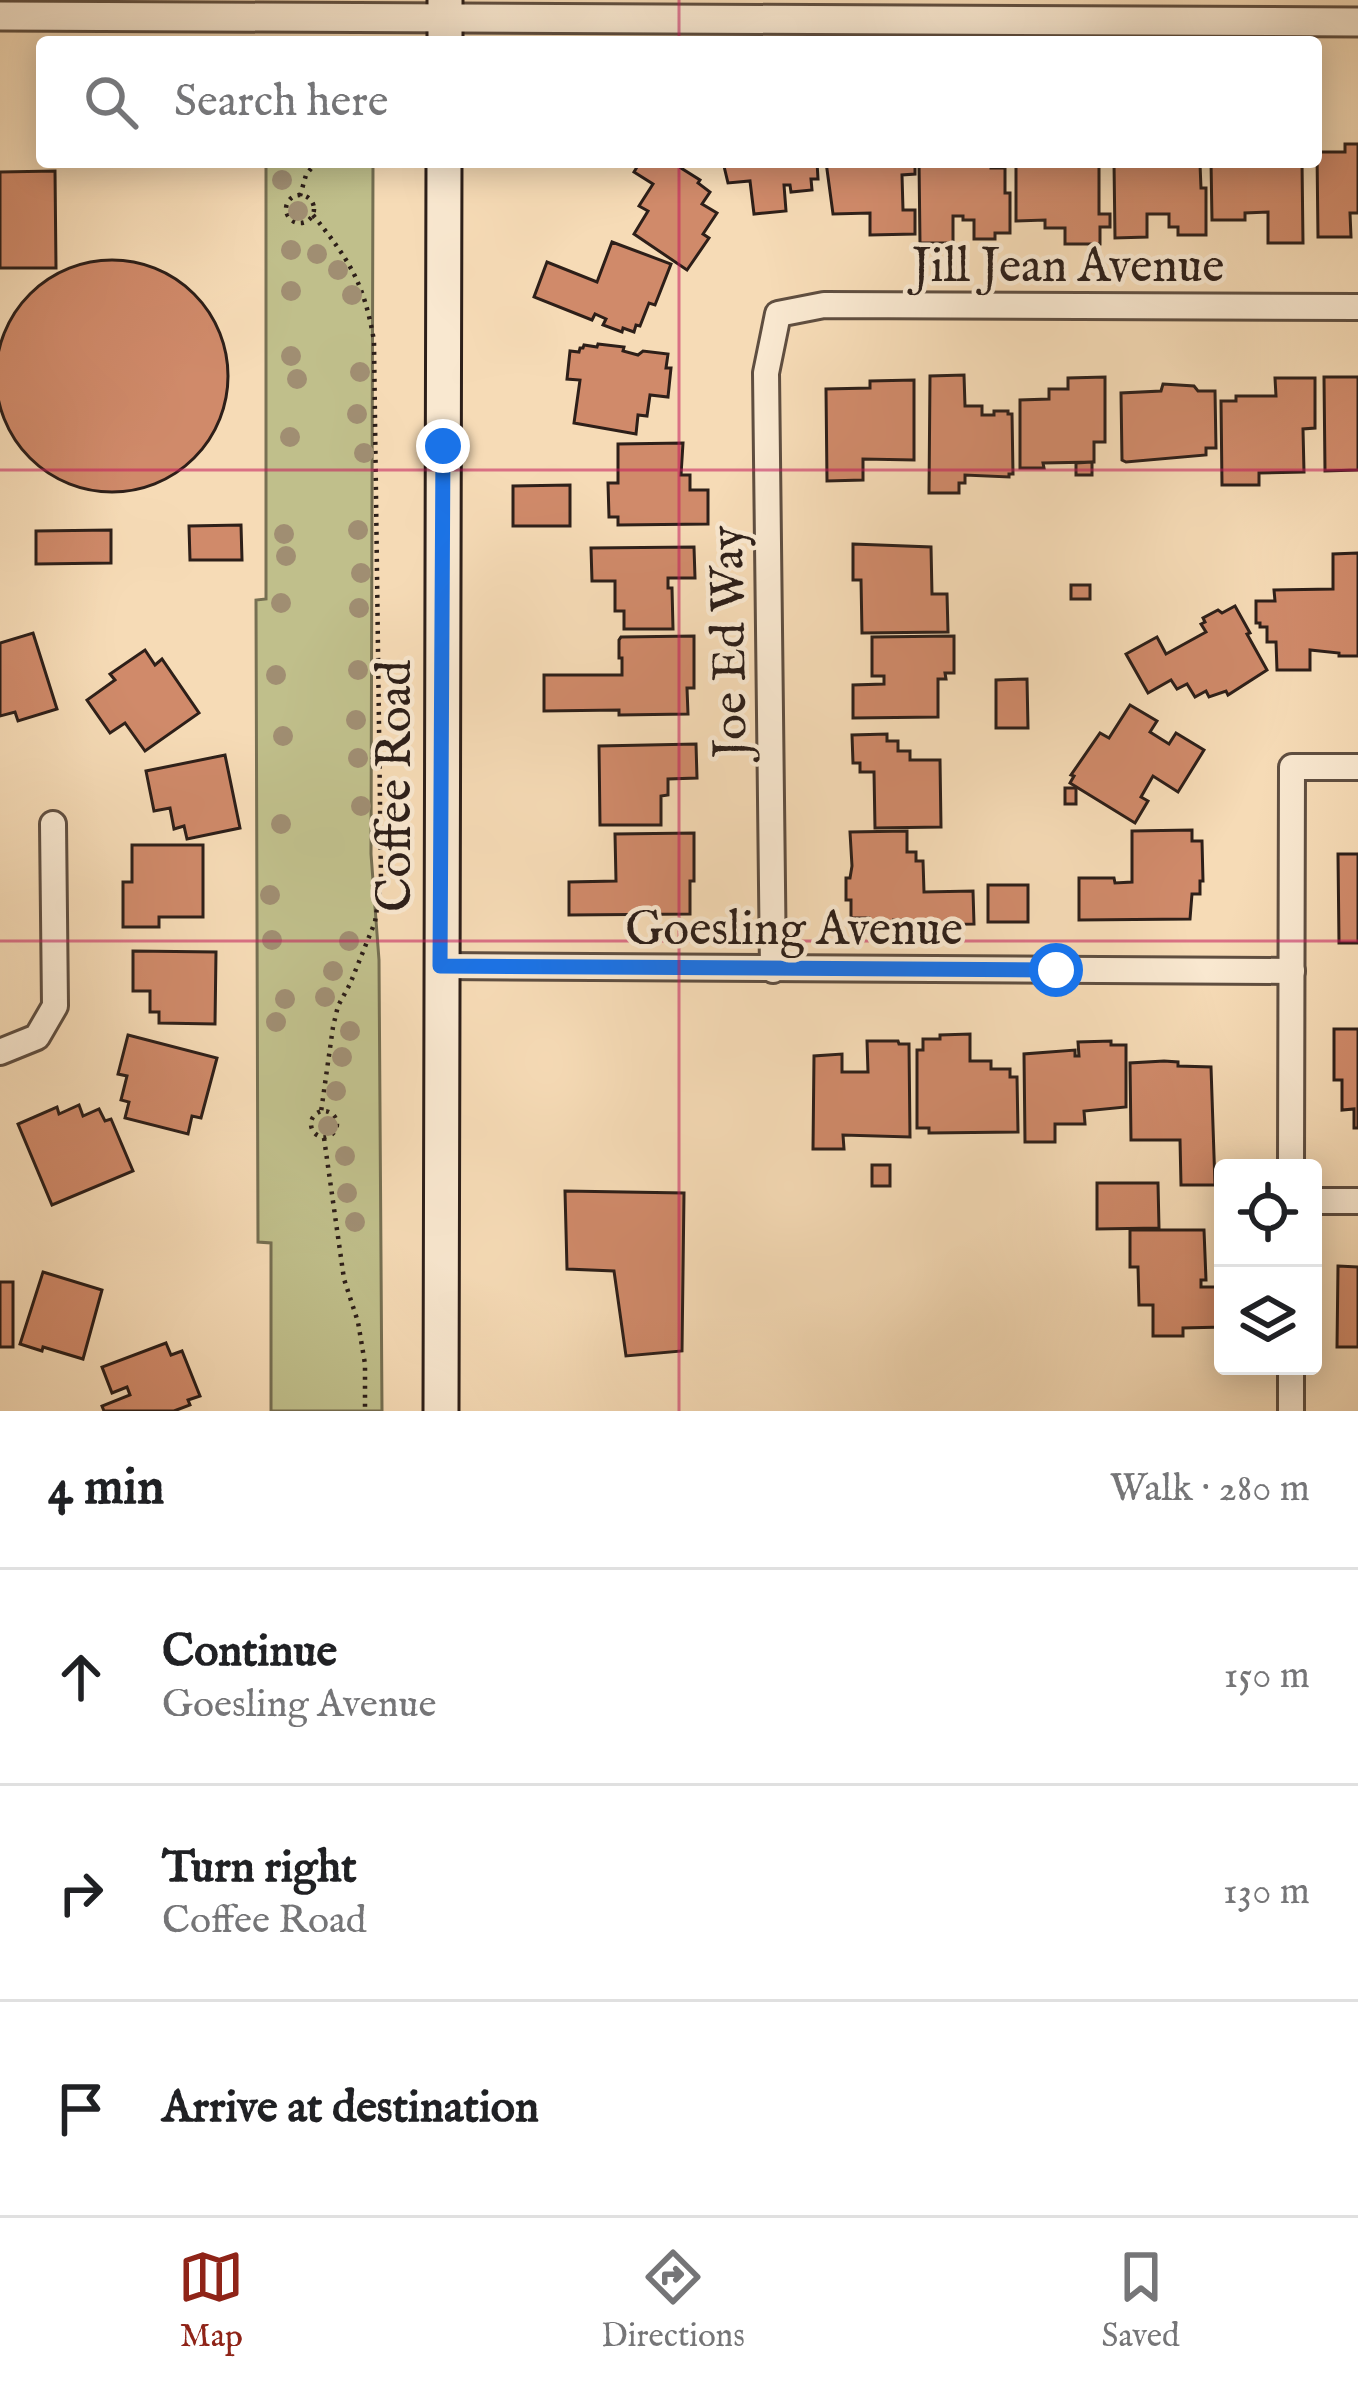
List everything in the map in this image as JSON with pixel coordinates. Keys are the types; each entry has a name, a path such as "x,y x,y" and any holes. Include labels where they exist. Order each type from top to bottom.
{"main road":[{"name":"Coffee Road","path":"441,1411 444,168"}],"street":[{"path":"0,16 1358,22"},
{"name":"Jill Jean Avenue","path":"778,314 824,305 1358,307"},
{"name":"Joe Ed Way","path":"772,970 766,373 778,314"},
{"path":"1291,1159 1292,767 1358,767"},
{"path":"0,1052 38,1037 55,1006 53,824"},
{"name":"Goesling Avenue","path":"440,966 1292,971"},
{"path":"1322,1201 1358,1201"},
{"path":"1291,1375 1291,1411"}],"path":[{"path":"300,196 311,168"},
{"path":"314,214 303,223 290,219 287,206 300,196 311,201 314,214 362,286 374,340 381,881 375,922 338,1006 321,1112"},
{"path":"321,1112 330,1112 337,1123 333,1135 324,1138 311,1128 314,1116 321,1112"},
{"path":"324,1138 344,1279 358,1322 364,1411"}],"shaded area":[{"path":"266,168 373,168 371,854 379,960 382,1411 271,1411 271,1243 258,1242 256,600 266,599"}],"building":[{"path":"1345,144 1358,144 1358,213 1350,213 1351,237 1318,237 1317,168 1322,168 1322,152 1345,152"},
{"path":"636,168 681,168 710,192 702,204 717,213 703,234 709,238 687,270 634,234 648,211 639,206 653,184 634,172"},
{"path":"724,168 817,168 812,190 791,192 790,185 784,185 786,211 754,214 750,181 728,183"},
{"path":"827,168 915,168 915,174 902,175 903,210 915,210 915,234 870,235 870,213 833,214"},
{"path":"919,168 1005,168 1010,233 974,239 974,220 953,216 953,243 920,243"},
{"path":"1016,168 1099,168 1099,214 1110,214 1110,227 1100,227 1100,244 1065,244 1065,228 1045,228 1045,220 1016,221"},
{"path":"1114,168 1200,168 1201,188 1206,188 1206,235 1178,235 1178,227 1169,227 1169,214 1147,214 1147,237 1115,238"},
{"path":"1211,168 1302,168 1303,243 1268,243 1268,212 1245,213 1245,220 1212,220"},
{"path":"55,171 56,268 0,268 0,172"},
{"path":"612,242 671,264 655,305 649,303 634,332 603,325 606,319 595,314 592,320 534,297 547,262 597,282"},
{"path":"89,262 135,262 176,280 208,312 226,353 226,399 208,440 176,472 135,490 89,490 48,472 16,440 -1,402 -1,350 16,312 48,280"},
{"path":"598,344 624,347 623,351 638,355 643,351 668,354 668,397 650,395 647,416 638,415 636,434 574,423 580,380 567,379 570,351"},
{"path":"964,375 965,406 982,406 982,415 1012,414 1013,474 965,475 959,493 929,493 930,376"},
{"path":"1105,377 1105,442 1094,442 1094,462 1020,468 1020,400 1049,399 1049,389 1068,389 1068,378"},
{"path":"1324,377 1358,377 1358,470 1325,471"},
{"path":"1275,378 1315,378 1315,428 1303,429 1304,472 1259,473 1259,485 1222,485 1221,401 1236,401 1236,396 1276,396"},
{"path":"914,380 914,460 863,459 863,480 827,481 826,389"},
{"path":"1163,384 1215,391 1216,448 1206,448 1206,455 1122,460 1121,393 1161,391"},
{"path":"683,443 681,475 690,475 690,490 708,490 708,524 618,525 618,517 609,517 608,483 618,483 618,444"},
{"path":"1092,462 1092,475 1076,475 1076,463"},
{"path":"570,485 570,526 513,526 513,486"},
{"path":"241,525 242,560 190,560 189,526"},
{"path":"111,530 111,563 36,564 36,531"},
{"path":"853,544 931,547 932,594 947,594 948,632 862,633 861,580 853,580"},
{"path":"694,547 695,578 668,578 673,629 624,629 624,611 615,611 615,581 592,581 591,548"},
{"path":"1358,553 1358,656 1310,650 1310,670 1277,670 1276,642 1267,642 1267,627 1256,623 1256,601 1275,601 1274,590 1333,589 1333,554"},
{"path":"1071,585 1090,585 1090,599 1071,599"},
{"path":"1235,606 1267,670 1228,695 1226,691 1209,697 1206,691 1195,697 1187,684 1177,689 1171,680 1148,693 1126,654 1157,637 1166,654 1206,632 1203,618"},
{"path":"33,633 57,709 18,721 15,712 0,716 0,643"},
{"path":"694,636 694,688 687,688 688,714 544,711 544,675 622,675 621,637"},
{"path":"954,636 954,673 938,679 938,717 853,718 853,685 884,684 884,676 872,676 872,637"},
{"path":"145,650 155,665 162,659 199,713 145,751 125,723 110,733 87,700 115,680 110,674"},
{"path":"1027,679 1028,728 996,728 996,680"},
{"path":"1130,705 1157,721 1150,732 1169,744 1176,733 1204,750 1178,792 1153,776 1141,797 1148,801 1135,823 1070,783 1100,733 1109,738"},
{"path":"887,734 887,741 898,741 898,751 910,751 910,760 940,760 941,827 875,828 874,772 860,772 860,763 853,763 852,735"},
{"path":"696,744 697,778 668,779 668,795 661,796 661,825 600,825 599,746"},
{"path":"225,755 240,828 187,839 184,826 174,829 170,808 154,811 146,771"},
{"path":"1065,788 1076,788 1076,804 1065,804"},
{"path":"1192,830 1192,841 1202,841 1203,881 1200,894 1192,894 1190,919 1079,920 1079,878 1132,882 1132,831"},
{"path":"907,831 907,852 916,852 916,861 923,861 924,892 973,891 974,924 905,925 905,920 893,920 876,924 869,918 851,918 851,900 846,900 846,878 852,866 850,832"},
{"path":"694,833 690,914 569,915 569,882 616,881 615,834"},
{"path":"132,845 203,845 203,917 159,917 159,927 123,927 123,882 132,882"},
{"path":"1338,854 1358,854 1358,943 1339,943"},
{"path":"988,885 1028,885 1028,922 988,922"},
{"path":"133,951 216,952 215,1024 159,1023 159,1012 150,1012 150,991 133,991"},
{"path":"1334,1029 1358,1029 1358,1128 1354,1128 1354,1109 1342,1110 1342,1080 1334,1080"},
{"path":"970,1034 970,1061 991,1061 991,1069 1010,1069 1010,1077 1017,1077 1018,1132 929,1133 929,1128 917,1128 917,1050 923,1050 923,1039"},
{"path":"128,1035 217,1058 201,1118 192,1116 188,1134 125,1118 129,1102 121,1100 127,1076 118,1074"},
{"path":"867,1041 909,1044 910,1137 843,1135 844,1149 813,1149 814,1056 842,1054 842,1072 868,1072"},
{"path":"1111,1041 1111,1045 1126,1045 1126,1107 1084,1111 1085,1124 1055,1124 1055,1142 1025,1142 1024,1054 1075,1050 1079,1056 1078,1042"},
{"path":"1164,1061 1211,1067 1214,1185 1181,1185 1180,1140 1131,1140 1130,1063"},
{"path":"79,1105 83,1116 99,1109 105,1121 111,1119 133,1171 52,1205 18,1124 57,1107 59,1114"},
{"path":"872,1165 890,1165 890,1186 872,1186"},
{"path":"1097,1183 1158,1183 1159,1228 1097,1229"},
{"path":"565,1191 684,1193 682,1351 626,1356 614,1271 567,1269"},
{"path":"1130,1230 1204,1230 1206,1280 1201,1280 1201,1287 1214,1287 1214,1327 1183,1328 1183,1336 1153,1336 1153,1305 1139,1305 1138,1267 1130,1267"},
{"path":"1338,1266 1358,1267 1358,1347 1337,1347"},
{"path":"43,1272 102,1290 83,1359 20,1344"},
{"path":"0,1282 13,1282 13,1347 0,1347"},
{"path":"166,1343 171,1355 182,1351 200,1396 174,1411 104,1411 102,1406 130,1395 127,1387 112,1393 102,1367"}],"route":[{"path":"443,446 440,966 1056,970"}]}
